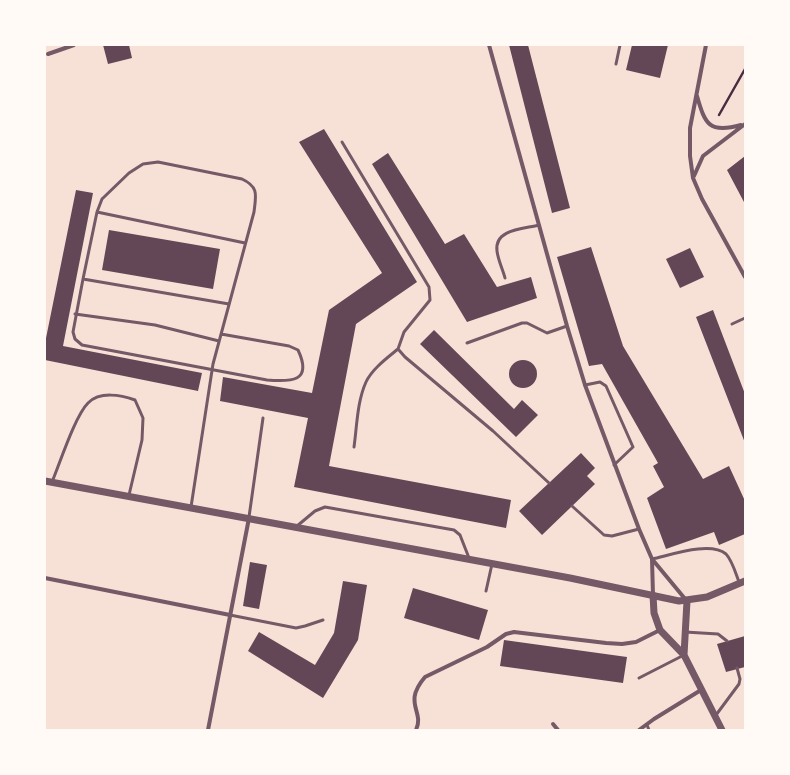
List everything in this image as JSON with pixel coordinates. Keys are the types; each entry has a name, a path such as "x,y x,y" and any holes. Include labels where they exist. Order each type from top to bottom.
{"street":[{"path":"48,54 74,45"},
{"path":"489,45 567,326 585,385 614,465 652,559 687,601 684,655"},
{"path":"706,45 690,128 690,156 693,178 702,199 745,277"},
{"path":"696,94 702,114 706,122 712,126 718,129 745,124"},
{"path":"693,178 702,156 745,124"},
{"path":"48,481 296,526 687,601 707,597 742,583"},
{"path":"208,730 249,518"},
{"path":"652,559 654,613 660,630 684,655 722,730"},
{"path":"45,578 230,615"},
{"path":"416,730 419,724 414,694 418,685 425,678 488,647 506,634 514,632 622,644 636,642 660,630"},
{"path":"639,730 701,690"},
{"path":"553,724 558,730"}],"lane":[{"path":"616,64 620,45"},
{"path":"342,142 429,287 430,300 404,332 398,349 380,364 366,382 358,413 354,447"},
{"path":"191,507 212,370 219,341 245,243 254,212 256,193 250,183 234,177 158,162 143,164 128,173 102,199 97,212 75,314 73,332 75,339 82,345 212,370 267,380 289,382 296,380 301,373 302,359 298,350 289,346 221,334"},
{"path":"97,212 245,243"},
{"path":"505,278 496,251 498,240 504,234 539,225"},
{"path":"83,279 229,304"},
{"path":"75,314 155,325 219,341"},
{"path":"732,324 745,318"},
{"path":"467,343 522,323 527,323 547,334 567,326"},
{"path":"398,349 405,357 493,431 549,483"},
{"path":"585,385 600,382 606,386 634,447 614,465"},
{"path":"48,481 75,425 88,403 104,395 119,395 135,400 143,418 142,440 129,496"},
{"path":"249,518 263,418"},
{"path":"572,506 604,535 612,536 639,529"},
{"path":"296,526 315,511 325,507 454,530 460,535 470,560"},
{"path":"652,559 710,547 720,550 727,555 742,583"},
{"path":"486,591 492,564"},
{"path":"230,615 296,628 323,620"},
{"path":"685,632 718,634 727,641"},
{"path":"639,678 684,655"},
{"path":"715,716 739,684 740,679 738,668"},
{"path":"647,725 649,730"}],"path":[{"path":"719,115 745,69"}],"building":[{"path":"103,45 129,45 132,58 108,64"},
{"path":"509,45 528,45 570,208 552,213"},
{"path":"632,45 668,45 660,78 626,70"},
{"path":"324,129 417,282 356,324 329,466 511,500 506,528 294,487 308,418 220,401 223,377 312,393 329,310 382,273 299,142"},
{"path":"388,153 445,244 464,234 497,287 531,277 537,298 467,322 372,164"},
{"path":"745,156 745,204 727,170"},
{"path":"76,190 93,193 63,346 202,373 198,391 45,360 45,343"},
{"path":"109,230 220,249 213,289 102,270"},
{"path":"591,247 623,346 703,479 729,466 745,501 745,534 719,545 714,532 666,549 647,498 664,487 653,466 658,463 602,364 589,366 557,257"},
{"path":"690,248 704,277 680,288 666,259"},
{"path":"713,310 745,394 745,443 696,317"},
{"path":"434,330 514,409 522,400 538,415 516,437 420,344"},
{"path":"523,360 533,364 537,374 533,384 523,388 513,384 509,374 513,364"},
{"path":"581,453 595,468 587,476 595,484 542,535 519,511"},
{"path":"250,562 267,565 259,609 243,606"},
{"path":"343,581 367,585 358,640 323,698 248,651 259,632 315,665 334,633"},
{"path":"413,588 488,610 479,640 404,618"},
{"path":"745,636 745,667 726,672 717,644"},
{"path":"504,640 627,657 623,683 500,666"}]}
